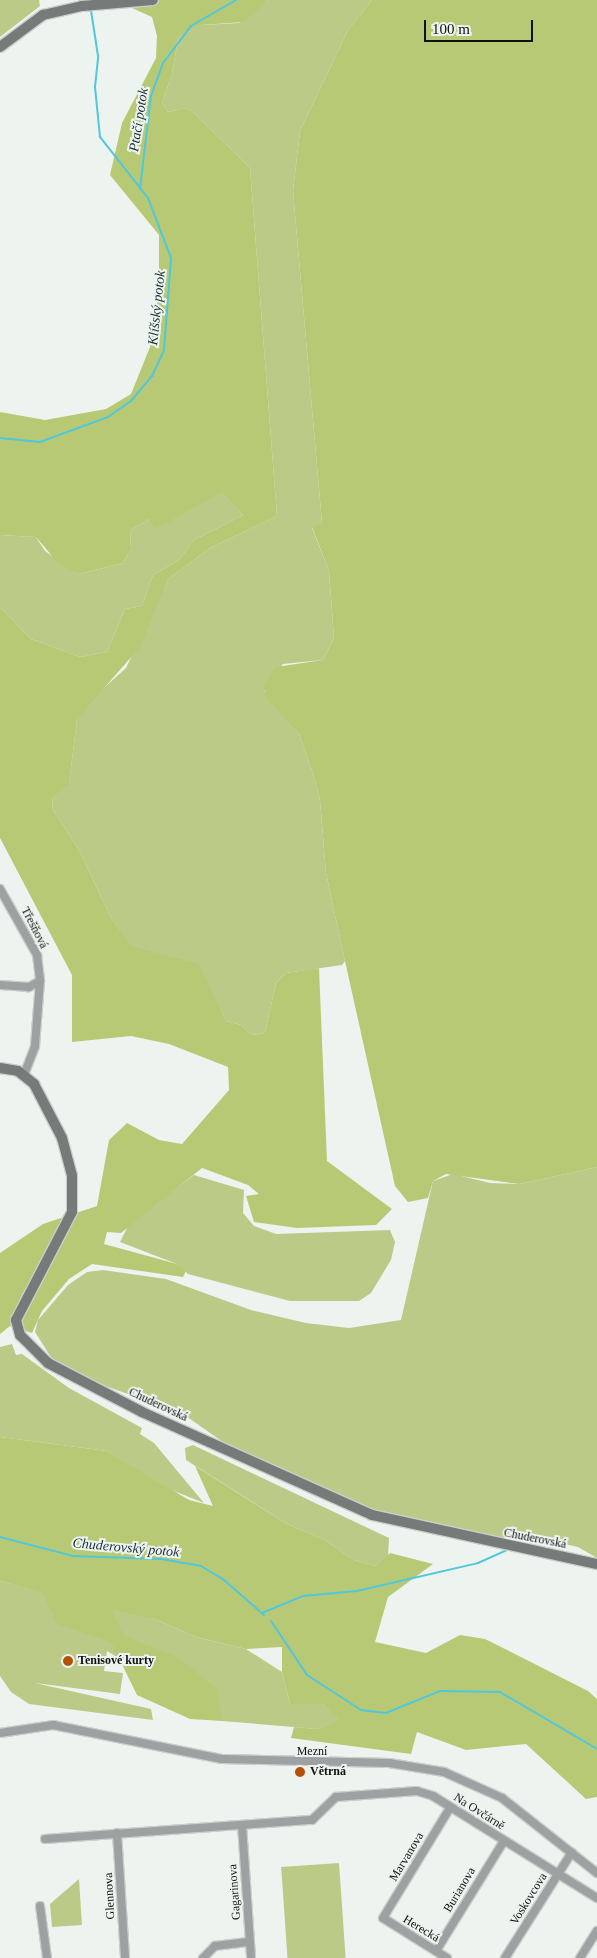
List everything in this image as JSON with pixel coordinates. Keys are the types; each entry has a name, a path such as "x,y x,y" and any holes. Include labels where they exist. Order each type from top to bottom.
{"street":[{"path":"0,46 43,15 82,6 153,0"},
{"name":"Třešňová","path":"0,889 37,955 40,981 35,1046 24,1074"},
{"path":"0,985 29,987 40,981"},
{"path":"0,1068 24,1074"},
{"name":"Chuderovská","path":"24,1074 62,1138 74,1193 72,1212 18,1311 17,1327 25,1342 48,1363 142,1412 372,1515 506,1546 597,1564"},
{"name":"Mezní","path":"0,1733 53,1724 222,1759 417,1766 482,1787 572,1852 597,1873"},
{"name":"Na Ovčárně","path":"242,1825 312,1820 336,1796 417,1791 450,1808 597,1898"},
{"name":"Marvanova","path":"383,1918 450,1808"},
{"path":"44,1838 242,1825"},
{"name":"Gagarinova","path":"242,1825 251,1958"},
{"name":"Glennova","path":"117,1833 125,1958"},
{"name":"Burianova","path":"436,1951 504,1841"},
{"name":"Voskovcova","path":"505,1958 572,1852"},
{"path":"40,1906 47,1958"},
{"name":"Herecká","path":"383,1918 447,1958"},
{"path":"580,1958 597,1931"},
{"path":"203,1958 215,1946 250,1942"}],"green space":[{"path":"0,0 39,0 40,6 0,37"},
{"path":"114,0 268,0 244,22 201,25 178,38 172,75 162,102 168,112 186,108 193,112 250,168 277,516 210,548 168,579 140,647 77,719 69,784 52,799 53,810 79,850 111,918 132,946 199,964 226,1021 241,1025 252,1035 265,1033 276,983 286,973 319,968 327,1161 392,1209 376,1225 297,1228 254,1222 246,1196 259,1194 248,1185 202,1168 121,1233 107,1232 104,1244 177,1264 186,1271 183,1277 92,1264 69,1279 42,1311 32,1333 10,1326 0,1334 0,1253 43,1224 97,1206 109,1140 127,1123 159,1140 182,1144 229,1090 228,1067 169,1044 131,1036 72,1042 72,975 0,838 0,607 31,639 80,657 107,652 125,609 142,606 153,575 179,560 194,540 243,515 222,492 164,525 154,528 150,519 130,530 131,549 123,563 79,574 58,563 36,537 0,535 0,412 45,420 106,409 131,394 150,347 159,287 159,235 110,175 122,123 156,58 157,36 152,17"},
{"path":"268,0 372,0 348,30 300,131 293,191 322,523 312,528 329,571 334,638 323,660 283,664 264,691 299,734 313,773 320,800 326,873 345,961 342,965 286,973 276,983 265,1033 252,1035 241,1025 226,1021 215,999 156,955 132,947 111,918 79,850 53,810 52,799 69,783 77,719 85,705 126,668 168,579 210,548 277,516 250,168 193,112 186,108 168,112 162,102 172,75 178,38 201,25 239,23"},
{"path":"372,0 597,0 597,1167 520,1184 446,1174 433,1181 428,1198 408,1202 395,1186 343,952 326,873 320,800 313,773 299,734 266,698 263,685 276,667 323,660 334,638 329,571 312,527 322,523 293,191 300,131 348,30"},
{"path":"222,491 243,515 194,540 179,560 153,575 142,606 125,609 107,652 80,657 31,639 0,607 0,535 36,537 45,551 79,574 123,563 131,549 130,530 150,519 172,520"},
{"path":"597,1167 597,1558 578,1547 525,1535 515,1544 390,1518 223,1442 183,1414 89,1380 52,1359 35,1332 38,1320 68,1285 87,1272 103,1270 166,1279 251,1310 306,1323 349,1328 401,1320 433,1181 453,1174 490,1183 520,1184"},
{"path":"194,1175 244,1190 243,1213 254,1226 276,1234 390,1230 395,1242 391,1260 371,1293 359,1301 290,1301 188,1274 177,1264 120,1242 129,1224"},
{"path":"12,1344 16,1355 22,1354 69,1388 142,1428 140,1434 154,1443 204,1503 169,1489 107,1451 0,1437 0,1347"},
{"path":"0,1437 107,1451 189,1500 213,1506 195,1466 287,1524 325,1540 354,1560 376,1566 390,1553 433,1564 388,1597 375,1642 426,1653 460,1635 485,1639 588,1691 597,1699 597,1797 586,1799 526,1744 466,1750 417,1732 411,1754 291,1738 294,1727 318,1729 339,1719 322,1704 290,1704 282,1672 282,1647 246,1649 196,1637 155,1619 112,1610 124,1636 176,1656 216,1688 222,1721 190,1719 137,1695 111,1642 57,1624 42,1592 0,1581"},
{"path":"193,1445 389,1538 388,1557 376,1566 354,1560 325,1540 287,1524 186,1460 185,1448"},
{"path":"0,1581 155,1619 196,1637 246,1649 282,1672 290,1704 322,1704 340,1719 318,1729 222,1721 107,1651 104,1671 123,1673 120,1694 35,1683 151,1709 153,1720 29,1704 11,1692 0,1676"},
{"path":"339,1863 346,1958 288,1958 281,1867"},
{"path":"79,1879 82,1925 52,1927 50,1904"}],"waterway":[{"name":"Ptačí potok","path":"140,189 151,96 163,63 191,26 236,0"},
{"name":"Klíšský potok","path":"0,438 40,442 108,417 131,401 152,376 164,350 171,258 148,198 100,137 95,87 98,56 91,10"},
{"name":"Chuderovský potok","path":"0,1537 73,1556 161,1559 201,1566 224,1580 264,1615"},
{"path":"262,1613 303,1596 357,1591 478,1563 509,1549"},
{"name":"Chuderovský potok","path":"271,1621 307,1675 361,1710 386,1713 440,1691 500,1692 597,1749"}],"place":[{"name":"Tenisové kurty","path":"68,1661"},
{"name":"Větrná","path":"300,1772"}]}
